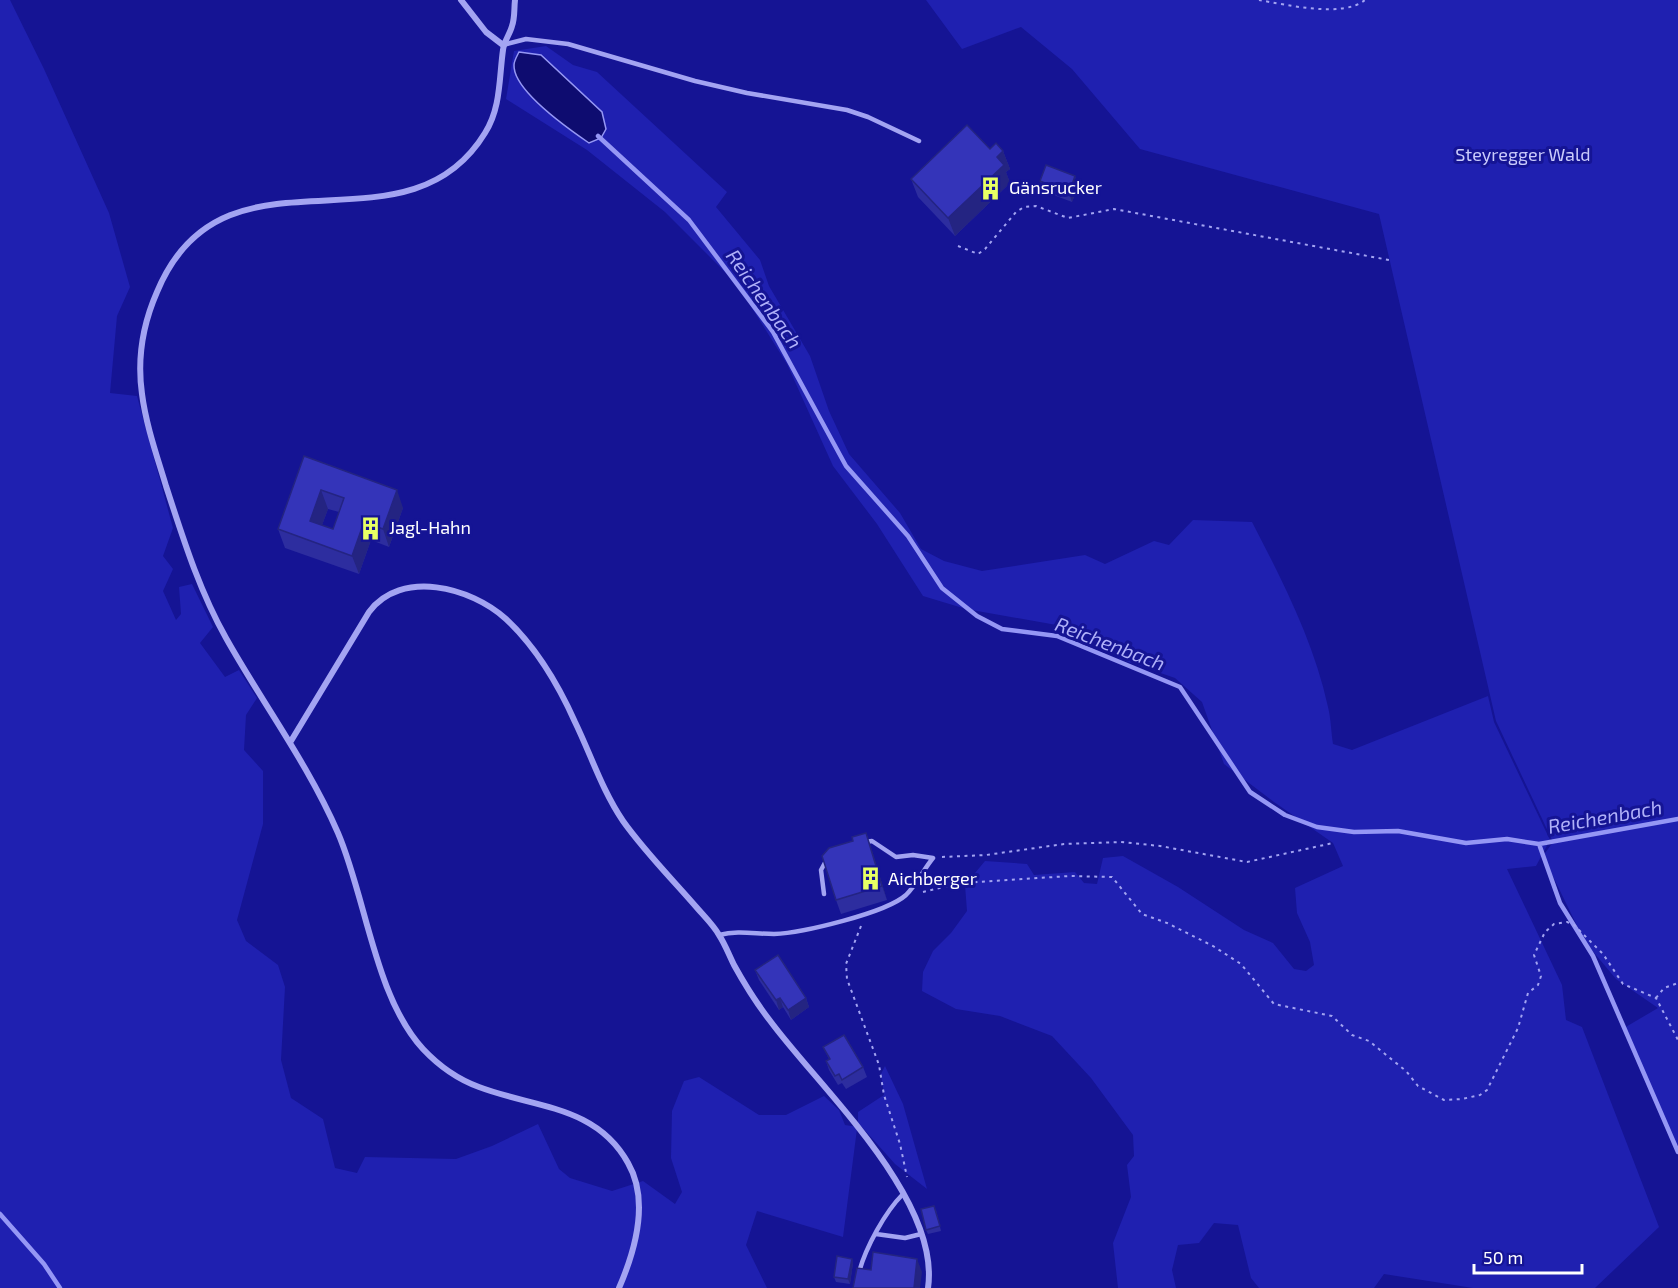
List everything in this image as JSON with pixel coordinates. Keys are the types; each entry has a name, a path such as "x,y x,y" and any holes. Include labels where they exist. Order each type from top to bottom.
{"street":[{"path":"461,0 486,32 503,45"},
{"path":"515,0 512,29 503,45 495,111 486,133 467,156 430,183 410,191 378,198 274,204 244,209 218,219 194,236 177,255 161,282 149,312 142,341 140,369 142,394 150,434 189,560 225,637 291,741 339,835 390,994 404,1024 420,1046 457,1078 481,1088 560,1109 586,1120 619,1148 630,1166 638,1186 639,1212 634,1246 619,1288"},
{"path":"291,741 377,602 390,593 430,587 453,590 471,596 489,606 505,619 546,665 576,723 594,769 624,822 719,934 749,992 874,1148 913,1210 929,1265 928,1288"}],"lane":[{"path":"503,45 526,39 568,44 737,91 847,110 877,120 919,141"},
{"path":"719,934 733,932 774,934 801,930 868,913 905,896 933,858 913,855 896,857 872,841 861,843"},
{"path":"824,894 820,870 827,859 836,855"},
{"path":"857,1279 862,1260 884,1218 903,1194"},
{"path":"876,1234 905,1238 921,1234"}],"path":[{"path":"1259,0 1306,9 1357,7 1365,0"},
{"path":"958,246 978,254 1016,212 1024,207 1036,206 1068,218 1114,208 1389,260"},
{"path":"933,858 986,855 1064,844 1121,842 1160,846 1246,862 1333,843"},
{"path":"905,896 961,883 1070,876 1112,877 1142,914 1176,927 1241,964 1274,1004 1332,1016 1352,1035 1368,1041 1406,1071 1418,1086 1444,1100 1480,1095 1487,1090 1518,1028 1528,993 1538,985 1541,976 1534,955 1545,932 1554,924 1567,922 1574,925 1603,954 1623,984 1656,998 1678,1040"},
{"path":"868,913 851,948 846,964 847,979 879,1065 884,1095 900,1144 907,1176"},
{"path":"1656,998 1664,988 1678,983"}],"green space":[{"path":"0,0 10,0 44,69 109,213 130,287 117,316 110,393 137,396 173,528 163,556 173,569 163,591 176,620 181,614 179,587 192,584 213,627 200,643 225,677 239,670 257,698 246,715 244,750 263,771 263,824 237,920 246,941 278,965 285,987 281,1060 291,1098 323,1119 335,1168 357,1173 365,1157 456,1159 492,1146 538,1124 559,1169 570,1178 612,1191 643,1181 675,1204 682,1192 671,1158 672,1111 684,1081 699,1077 759,1115 786,1115 824,1096 839,1110 845,1125 858,1127 858,1112 884,1095 881,1074 885,1066 903,1104 927,1189 895,1164 861,1126 857,1129 843,1237 757,1211 746,1245 767,1288 0,1288"},
{"name":"Steyregger Wald","path":"926,0 1678,0 1678,1149 1624,1028 1658,1008 1616,979 1585,942 1543,856 1553,842 1496,721 1379,214 1140,149 1072,69 1021,27 962,49"},
{"path":"546,46 573,65 597,72 727,192 716,207 760,260 769,286 810,356 829,411 849,454 900,513 921,549 944,561 982,571 1085,555 1105,564 1154,541 1169,545 1193,520 1252,522 1306,635 1322,683 1333,744 1352,750 1488,696 1494,722 1550,840 1536,866 1507,869 1562,985 1566,1020 1582,1027 1659,1227 1595,1288 1473,1288 1384,1274 1374,1288 1259,1288 1251,1278 1238,1225 1214,1223 1199,1243 1178,1245 1172,1270 1176,1288 1118,1288 1113,1243 1131,1197 1127,1165 1134,1156 1133,1135 1091,1078 1052,1036 1000,1016 956,1009 922,991 923,972 933,951 951,933 967,911 965,885 985,861 1027,864 1034,875 1075,872 1084,883 1097,884 1103,858 1123,856 1178,887 1244,930 1273,943 1294,969 1306,971 1314,965 1310,942 1297,913 1295,888 1343,866 1333,843 1224,764 1202,702 1175,678 1120,659 1090,631 966,609 923,596 877,524 833,466 787,364 737,284 665,212 587,150 506,99 514,51"}],"shaded area":[{"path":"519,52 541,55 602,112 606,129 601,138 589,143 532,97 516,75 514,63"}],"building":[{"path":"967,125 990,149 996,143 1003,151 997,157 1004,165 948,218 911,179"},
{"path":"1046,165 1075,176 1069,193 1040,181"},
{"path":"304,456 397,490 383,529 364,522 352,556 278,529","holes":["321,490 344,498 333,529 310,521"]},
{"path":"866,833 882,886 836,900 822,856 829,848 853,841 852,837"},
{"path":"778,955 806,998 788,1010 780,998 776,1000 755,970"},
{"path":"844,1035 863,1067 842,1080 839,1074 835,1076 826,1061 830,1059 823,1047"},
{"path":"934,1206 940,1226 926,1230 921,1209"},
{"path":"873,1252 917,1259 914,1288 853,1288 857,1268 871,1270"},
{"path":"837,1256 852,1259 848,1279 834,1277"}],"waterway":[{"name":"Reichenbach","path":"598,136 689,220 773,332 846,466 908,536 942,588 977,616 1002,629 1057,636 1180,687 1250,792 1285,815 1317,827 1354,832 1398,831 1466,843 1507,839 1539,844 1678,819"},
{"path":"1539,844 1560,903 1593,956 1678,1152"},
{"path":"0,1214 44,1264 60,1288"}],"place":[{"name":"Gänsrucker","path":"991,188"},
{"name":"Jagl-Hahn","path":"371,528"},
{"name":"Aichberger","path":"870,879"}]}
